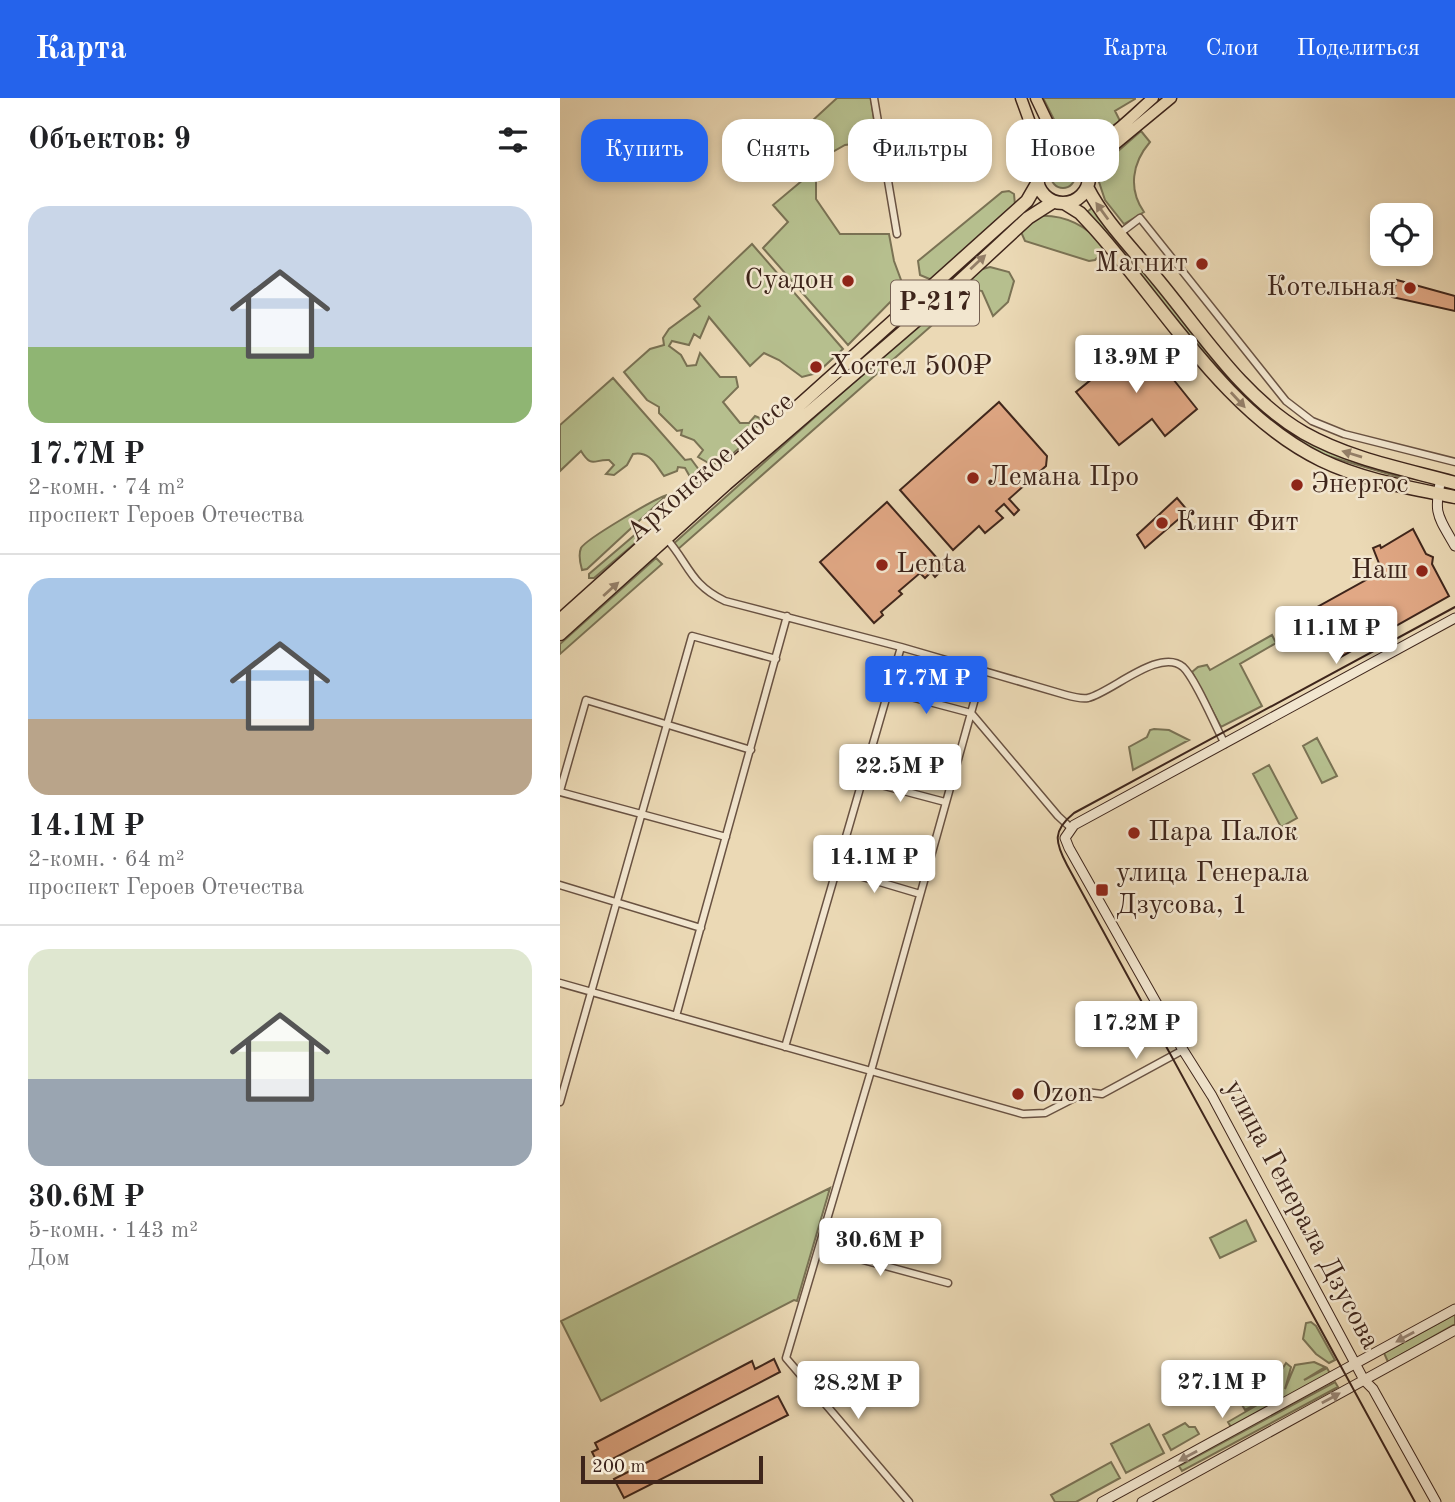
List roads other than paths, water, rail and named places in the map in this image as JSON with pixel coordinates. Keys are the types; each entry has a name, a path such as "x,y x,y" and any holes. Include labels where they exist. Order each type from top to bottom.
{"highway":[{"name":"Архонское шоссе","path":"560,634 663,534 1027,201 1035,182"},
{"path":"1040,182 1043,193 1080,213 1094,228 1239,401 1274,433 1332,465 1455,497"},
{"path":"1058,202 1080,197 1087,182"},
{"path":"1087,187 1119,234 1243,384 1280,417 1302,432 1342,451 1455,483"},
{"name":"Архонское шоссе","path":"560,620 933,306 1028,218 1058,202"}],"main road":[{"path":"1021,98 1029,119"},
{"path":"1036,98 1046,119"},
{"path":"1119,126 1153,98"},
{"path":"1119,141 1171,98"}],"street":[{"path":"874,98 897,234"},
{"path":"1119,234 1140,219 1286,401 1312,421 1344,434 1455,463"},
{"path":"1441,479 1435,501 1437,514 1455,546"},
{"path":"663,534 679,551 686,569 710,594 725,601 901,647 1066,695 1088,698 1153,664 1169,660 1183,667 1188,673 1225,744"},
{"path":"676,1016 787,616"},
{"path":"888,691 971,713 1071,828 1455,618"},
{"path":"560,1102 563,1080 591,992 692,636 776,659"},
{"path":"785,1047 901,647"},
{"path":"909,1502 786,1358 871,1071 983,670"},
{"path":"726,837 560,791 586,700 751,750"},
{"path":"862,780 945,802"},
{"name":"улица Генерала Дзусова","path":"1071,828 1066,838 1069,848 1252,1168 1355,1365 1373,1389 1436,1502"},
{"path":"836,869 920,894"},
{"path":"560,885 701,928"},
{"path":"560,983 1023,1114 1037,1115 1086,1093 1102,1094 1183,1050"},
{"path":"819,1248 948,1283"},
{"path":"1102,1502 1455,1310"},
{"path":"1142,1502 1455,1330"}],"tram line":[{"path":"1415,1502 1067,865 1058,837 1062,825 1074,813 1455,607"}],"place":[{"name":"Магнит","path":"1202,264"},
{"name":"Суадон","path":"848,281"},
{"name":"Котельная","path":"1410,288"},
{"name":"Хостел 500₽","path":"816,367"},
{"name":"Лемана Про","path":"973,478"},
{"name":"Энергос","path":"1297,485"},
{"name":"Кинг Фит","path":"1162,523"},
{"name":"Lenta","path":"882,565"},
{"name":"Наш","path":"1422,571"},
{"name":"Пара Палок","path":"1134,833"},
{"name":"улица Генерала Дзусова, 1","path":"1102,890"},
{"name":"Ozon","path":"1018,1094"}]}
